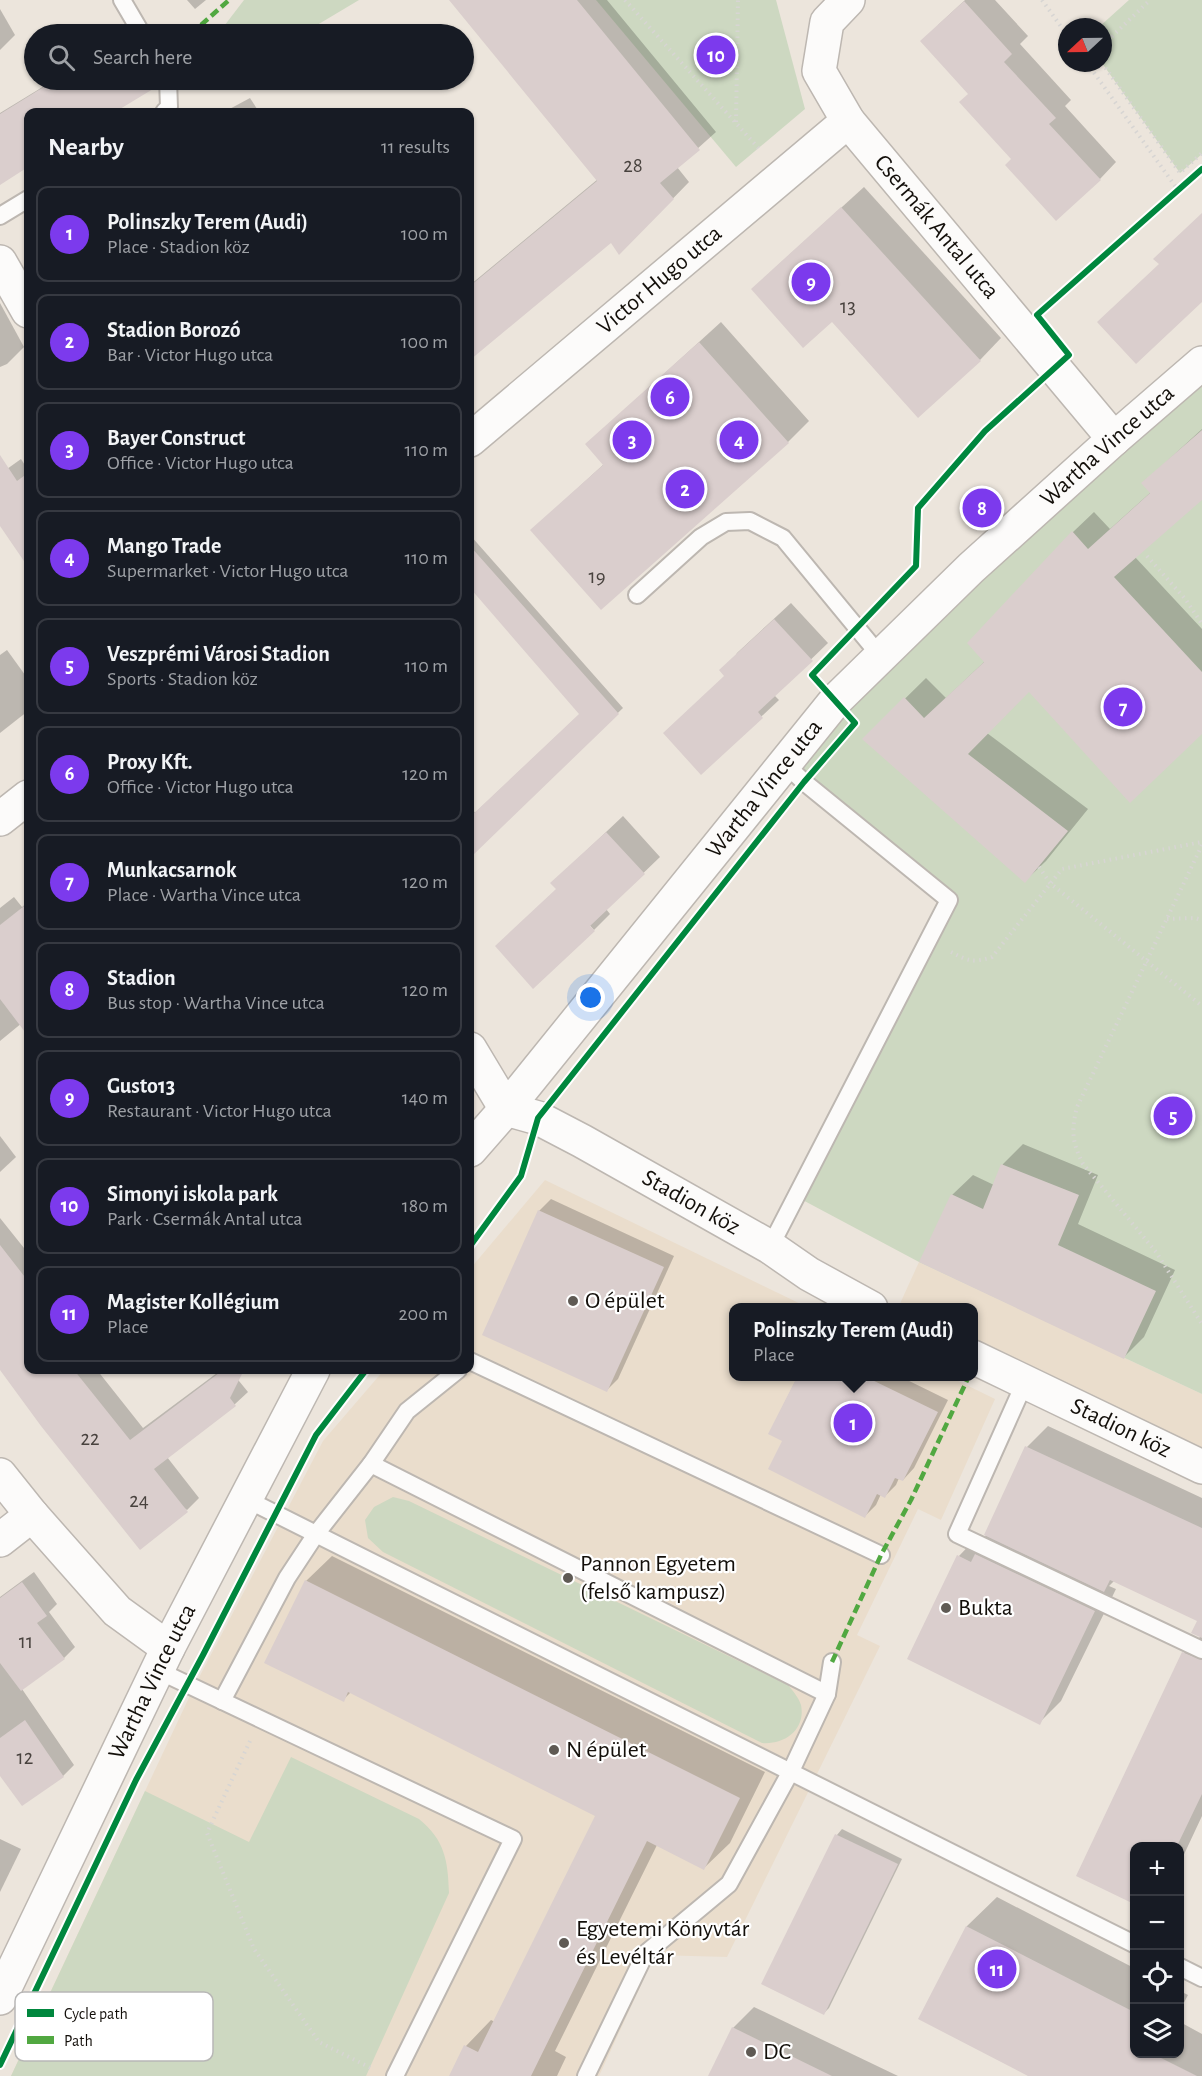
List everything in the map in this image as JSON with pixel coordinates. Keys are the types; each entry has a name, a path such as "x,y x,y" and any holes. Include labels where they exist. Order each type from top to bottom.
{"street":[{"name":"Csermák Antal utca","path":"848,0 827,22 819,70 848,121 1114,439"},
{"name":"Victor Hugo utca","path":"474,437 848,121"},
{"path":"0,262 24,303"},
{"name":"Wartha Vince utca","path":"474,1145 506,1109 836,700 971,568 1202,363"},
{"path":"0,819 24,800"},
{"path":"474,1056 506,1109"},
{"name":"Stadion köz","path":"506,1109 538,1118 770,1247 809,1274 862,1303"},
{"name":"Stadion köz","path":"978,1359 1202,1467"},
{"name":"Wartha Vince utca","path":"0,1998 162,1659 311,1374"},
{"path":"0,1475 32,1515 162,1659"},
{"path":"0,1540 32,1515"}],"lane":[{"path":"122,0 136,24"},
{"path":"168,90 168,108"},
{"path":"0,216 24,201"},
{"path":"637,594 701,537 726,522 750,521 783,538 881,657"},
{"path":"770,1247 949,900 785,764"},
{"path":"474,1363 881,1555"},
{"path":"222,1701 287,1578 316,1534 407,1411 453,1374"},
{"path":"1025,1382 957,1534 1202,1650"},
{"path":"370,1464 827,1694"},
{"path":"246,1499 1130,1942"},
{"path":"162,1659 222,1701 513,1839 395,2076"},
{"path":"586,2076 645,1954 729,1884 791,1771 827,1694 832,1662"},
{"path":"1184,1969 1202,1978"}],"path":[{"path":"626,0 783,176"},
{"path":"736,123 738,0"},
{"path":"1042,0 1058,22"},
{"path":"1112,36 1150,0"},
{"path":"1093,72 1178,190"},
{"path":"1108,72 1180,173 1202,153"},
{"path":"1147,556 1186,600 1202,624"},
{"path":"928,940 965,960 976,962 992,957 1062,869 1202,843"},
{"path":"1202,843 1077,1107 1072,1127 1075,1147 1083,1164 1156,1252 1202,1324"},
{"path":"1039,867 1050,883 1202,1006"},
{"path":"1167,919 1202,920"},
{"path":"474,1241 521,1176 538,1118"},
{"path":"260,1719 207,1833 254,1949 319,2042 378,2071"}],"shaded area":[{"name":"Pannon Egyetem (felső kampusz)","path":"545,1180 799,1303 729,1303 729,1381 958,1381 995,1399 941,1520 918,1509 857,1635 880,1646 727,1957 655,1955 599,2076 11,2076 18,2061 213,2061 213,1992 51,1992 194,1687 323,1441 381,1374 474,1374 474,1264"},
{"path":"919,1262 1202,1394 1202,1469 978,1360 978,1303 900,1303"}],"green space":[{"path":"244,0 359,0 319,24 226,24"},
{"path":"596,0 776,0 805,109 736,167"},
{"path":"1129,0 1202,0 1202,154 1180,173 1108,72 1112,72 1112,18 1109,18"},
{"path":"1202,362 1202,1394 919,1262 797,1197 949,899 783,764"},
{"path":"393,1497 409,1501 788,1685 801,1705 802,1714 797,1729 778,1741 762,1743 383,1552 368,1538 365,1520 374,1507"},
{"path":"291,1757 419,1819 440,1843 448,1871 449,1893 366,2076 11,2076 18,2061 213,2061 213,1992 50,1992 145,1791 249,1842"}],"building":[{"path":"449,0 577,0 700,150 660,183 674,199 619,255 611,243 474,357 474,283 597,181 474,31 474,24 469,24"},
{"path":"964,1 1012,54 1004,62 1056,118 1049,124 1101,180 1056,221 1005,165 1011,159 959,102 968,94 920,41"},
{"path":"39,90 151,90 122,108 24,108 24,170 0,185 0,114"},
{"path":"841,207 981,361 918,418 832,322 803,348 751,289"},
{"path":"1202,213 1202,302 1136,364 1097,322 1159,264 1153,259"},
{"path":"699,342 789,443 601,610 530,530 603,465 585,444"},
{"path":"1202,430 1202,500 1114,577 1202,672 1202,734 1130,803 1029,692 968,754 1068,831 1025,883 862,739 904,697 924,718 984,662 967,643 1072,531 1088,549 1150,493 1141,483"},
{"path":"0,455 17,481 24,476 24,561 0,526"},
{"path":"474,551 619,714 474,854 474,813 579,714 474,593"},
{"path":"774,619 813,661 758,712 763,718 701,775 663,733 724,676 719,670"},
{"path":"606,832 645,874 590,926 595,931 533,989 495,946 556,889 550,883"},
{"path":"24,906 24,1031 0,999 0,925"},
{"path":"1001,1164 1079,1195 1058,1245 1156,1291 1124,1359 919,1262 951,1194 983,1209"},
{"name":"O épület","path":"538,1210 664,1267 607,1392 482,1335"},
{"path":"0,1245 24,1276 24,1374 77,1374 130,1440 218,1374 242,1374 230,1398 236,1406 154,1469 188,1512 140,1550 41,1426 0,1370"},
{"path":"795,1381 874,1381 938,1412 903,1481 895,1478 885,1498 877,1494 865,1518 768,1469 782,1441 768,1434"},
{"path":"1025,1446 1202,1528 1202,1638 1191,1633 1197,1621 1110,1580 1104,1592 984,1535"},
{"path":"975,1554 1095,1611 1040,1725 907,1659 957,1555 971,1562"},
{"name":"N épület","path":"305,1580 740,1798 704,1870 647,1841 531,2076 449,2076 464,2045 478,2052 595,1816 348,1692 344,1702 264,1663"},
{"path":"22,1582 47,1616 37,1623 65,1659 21,1691 0,1663 0,1598"},
{"path":"1182,1652 1202,1660 1202,1794 1179,1842 1130,1842 1130,1902 1076,1876"},
{"path":"25,1720 64,1777 22,1806 0,1776 0,1738"},
{"path":"835,1834 898,1864 824,2015 761,1984"},
{"path":"966,1926 1130,2010 1130,2058 1161,2058 1197,2076 1028,2076 918,2019"},
{"name":"DC","path":"732,2027 832,2076 708,2076"}],"marked path":[{"path":"202,24 229,0"},
{"path":"832,1662 881,1555 911,1500 967,1381"}],"cycle path":[{"path":"474,1241 521,1176 538,1118 804,782 855,723 812,675 916,566 918,508 985,431 1069,355 1037,315 1202,169"},
{"path":"35,1992 136,1780 316,1435 363,1374"},
{"path":"0,2065 15,2034"}],"place":[{"name":"Simonyi iskola park","path":"716,55"},
{"name":"Gusto13","path":"811,282"},
{"name":"Proxy Kft.","path":"670,397"},
{"name":"Bayer Construct","path":"632,440"},
{"name":"Mango Trade","path":"739,440"},
{"name":"Stadion Borozó","path":"685,489"},
{"name":"Stadion","path":"982,508"},
{"name":"Munkacsarnok","path":"1123,707"},
{"name":"Veszprémi Városi Stadion","path":"1173,1116"},
{"name":"O épület","path":"573,1301"},
{"name":"Polinszky Terem (Audi)","path":"853,1423"},
{"name":"Pannon Egyetem (felső kampusz)","path":"568,1578"},
{"name":"Bukta","path":"946,1608"},
{"name":"N épület","path":"554,1750"},
{"name":"Egyetemi Könyvtár és Levéltár","path":"564,1943"},
{"name":"Magister Kollégium","path":"997,1969"},
{"name":"DC","path":"751,2052"}]}
